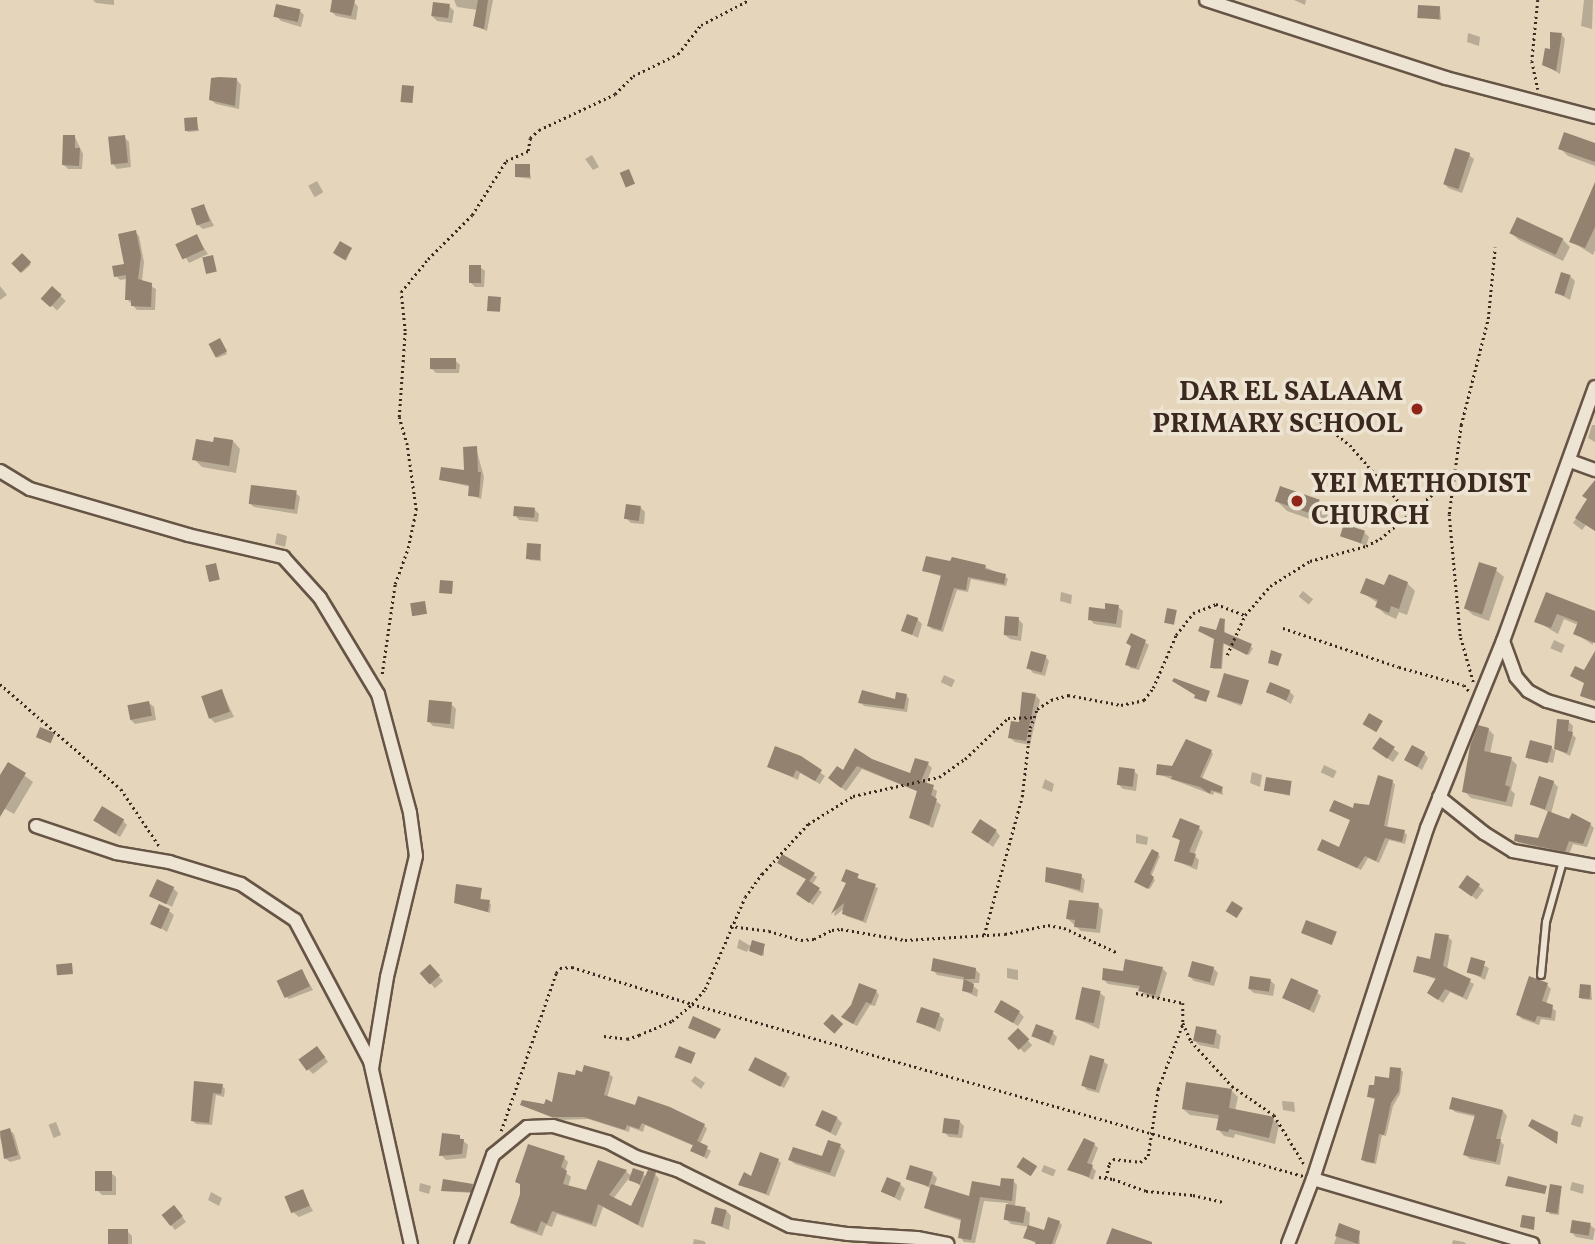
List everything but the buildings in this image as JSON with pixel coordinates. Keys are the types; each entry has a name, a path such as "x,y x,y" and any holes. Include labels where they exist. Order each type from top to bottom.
{"street":[{"path":"1206,0 1447,78 1595,117"},
{"path":"1288,1244 1439,797 1503,640 1595,387"},
{"path":"1570,461 1595,470"},
{"path":"0,471 30,489 188,535 283,557 320,598 378,694 410,813 416,856 387,977 372,1069"},
{"path":"1503,640 1516,677 1528,691 1547,701 1595,715"},
{"path":"1439,797 1502,846 1595,866"},
{"path":"36,826 116,853 169,862 241,884 295,920 354,1026 372,1069 411,1244"},
{"path":"461,1244 493,1155 527,1128 553,1126 608,1142 636,1157 677,1170 790,1226 848,1234 917,1238 947,1244"},
{"path":"1312,1179 1533,1244"}],"lane":[{"path":"1541,975 1545,922 1563,861"}],"path":[{"path":"378,694 395,583 408,548 416,510 407,445 399,417 405,331 401,292 428,259 472,215 506,161 528,151 530,138 539,130 615,93 634,76 678,54 701,25 749,0"},
{"path":"1538,0 1532,61 1541,102"},
{"path":"1478,699 1460,636 1449,514 1461,425 1488,319 1495,247"},
{"path":"1320,421 1350,445 1409,513"},
{"path":"1227,655 1245,615 1270,586 1290,572 1335,552 1366,546 1380,538 1454,476"},
{"path":"984,935 1022,797 1033,717 1037,709 1051,700 1068,695 1121,705 1144,700 1153,688 1176,635 1193,612 1216,604 1245,615"},
{"path":"1283,628 1399,667 1464,685 1478,699"},
{"path":"0,684 121,789 169,862"},
{"path":"604,1036 627,1039 639,1035 672,1021 692,1004 705,989 730,926 762,874 807,824 871,789 939,777 965,759 1008,718 1033,717"},
{"path":"730,926 769,931 801,940 841,929 905,940 1005,934 1048,925 1064,928 1118,953"},
{"path":"493,1155 556,973 560,968 572,967 692,1004 1312,1179"},
{"path":"1106,1178 1108,1164 1113,1159 1140,1162 1145,1160 1154,1134 1158,1088 1183,1023 1185,1009 1182,1002 1136,993"},
{"path":"1183,1023 1191,1041 1223,1077 1274,1115 1312,1179"},
{"path":"1099,1177 1146,1191 1193,1195 1223,1202"}],"place":[{"name":"DAR EL SALAAM PRIMARY SCHOOL","path":"1417,409"},
{"name":"YEI METHODIST CHURCH","path":"1297,501"}]}
